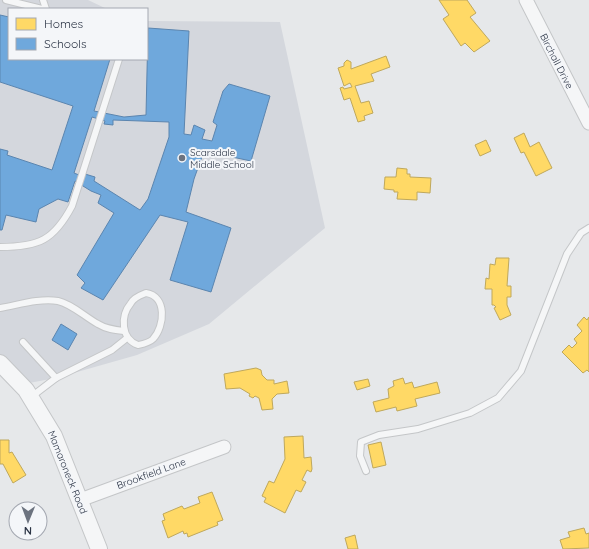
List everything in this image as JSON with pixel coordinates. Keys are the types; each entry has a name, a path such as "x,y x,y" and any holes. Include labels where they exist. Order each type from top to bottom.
{"street":[{"name":"Birchall Drive","path":"526,0 589,123"},
{"name":"Mamaroneck Road","path":"0,363 31,397 54,436 99,549"},
{"name":"Brookfield Lane","path":"80,500 224,447"}],"lane":[{"path":"0,3 6,0 38,8"},
{"path":"0,247 15,247 39,242 47,238 60,227 72,206 119,60"},
{"path":"366,471 360,456 361,442 379,435 418,429 470,413 498,398 521,371 568,254 581,232 589,228"},
{"path":"146,293 154,294 161,304 161,318 160,326 152,340 138,345 127,338 124,331 125,317 131,302 146,293"},
{"path":"0,308 41,301 58,301 66,304 98,324 108,328 124,331"},
{"path":"31,397 56,378 112,350 127,338"},
{"path":"23,342 56,378"}],"shaded area":[{"name":"Scarsdale Middle School","path":"0,0 88,0 105,8 8,8 8,60 148,60 148,21 280,22 325,228 209,324 137,355 56,378 29,383 0,354"}],"building: Homes":[{"path":"439,0 467,0 476,13 470,17 490,41 474,52 465,43 461,46 443,19 449,15"},
{"path":"386,56 390,67 371,74 374,81 355,86 361,103 369,101 373,113 364,116 365,120 358,122 350,98 344,100 340,88 343,87 344,89 352,87 350,83 344,86 338,68 344,66 344,63 347,60 351,62 351,69"},
{"path":"524,133 530,147 539,142 552,168 536,176 524,152 521,153 514,138"},
{"path":"486,140 491,151 480,156 475,145"},
{"path":"397,168 407,169 407,174 410,174 410,177 431,178 430,193 417,192 417,200 397,199 398,192 384,189 385,177 396,177"},
{"path":"496,258 509,258 507,286 511,286 511,297 507,297 507,305 511,315 500,320 494,308 496,307 492,305 492,289 485,289 486,278 489,279 490,264 495,265"},
{"path":"584,317 587,320 589,317 589,372 587,370 583,373 562,352 569,345 572,348 577,343 574,339 582,331 577,325"},
{"path":"256,368 261,370 262,375 267,380 274,380 274,384 287,381 289,393 277,394 272,399 273,409 262,410 259,398 249,396 250,394 240,388 226,389 224,374"},
{"path":"403,378 405,384 412,382 414,388 437,382 440,393 415,399 417,406 397,411 396,407 376,412 373,402 389,398 388,389 394,386 393,381"},
{"path":"368,379 370,386 357,390 354,382"},
{"path":"303,436 304,458 311,457 312,469 311,472 307,470 302,480 306,482 301,492 296,490 285,513 264,502 266,498 262,496 269,481 274,483 285,459 284,437"},
{"path":"0,440 9,440 9,453 12,452 26,475 13,483 3,464 0,464"},
{"path":"381,442 386,465 373,468 368,445"},
{"path":"212,492 223,520 217,522 218,525 188,537 187,533 184,534 183,531 168,538 162,521 165,520 163,514 182,506 184,509 200,503 198,497"},
{"path":"584,528 586,534 589,533 589,548 563,549 560,540 570,537 568,532"},
{"path":"355,535 358,549 348,549 345,538"}],"building: Schools":[{"name":"Scarsdale Middle School","path":"0,15 8,17 8,60 110,60 94,111 124,117 146,115 148,28 189,31 184,134 191,135 194,125 205,130 202,139 212,141 217,125 213,122 223,91 229,84 270,96 251,161 204,151 194,179 186,212 231,228 211,292 170,280 188,222 160,215 103,300 81,288 85,283 77,275 114,213 98,203 101,195 91,191 75,181 68,202 58,199 39,209 36,222 6,215 2,230 0,230 0,149 8,151 7,155 52,170 73,106 0,82","holes":["92,117 105,121 104,124 113,125 113,120 169,122 169,137 148,199 140,210 94,181 95,177 85,174 84,177 74,173"]},
{"path":"61,324 77,334 68,350 52,340"}],"place":[{"name":"Scarsdale Middle School","path":"182,158"}]}
